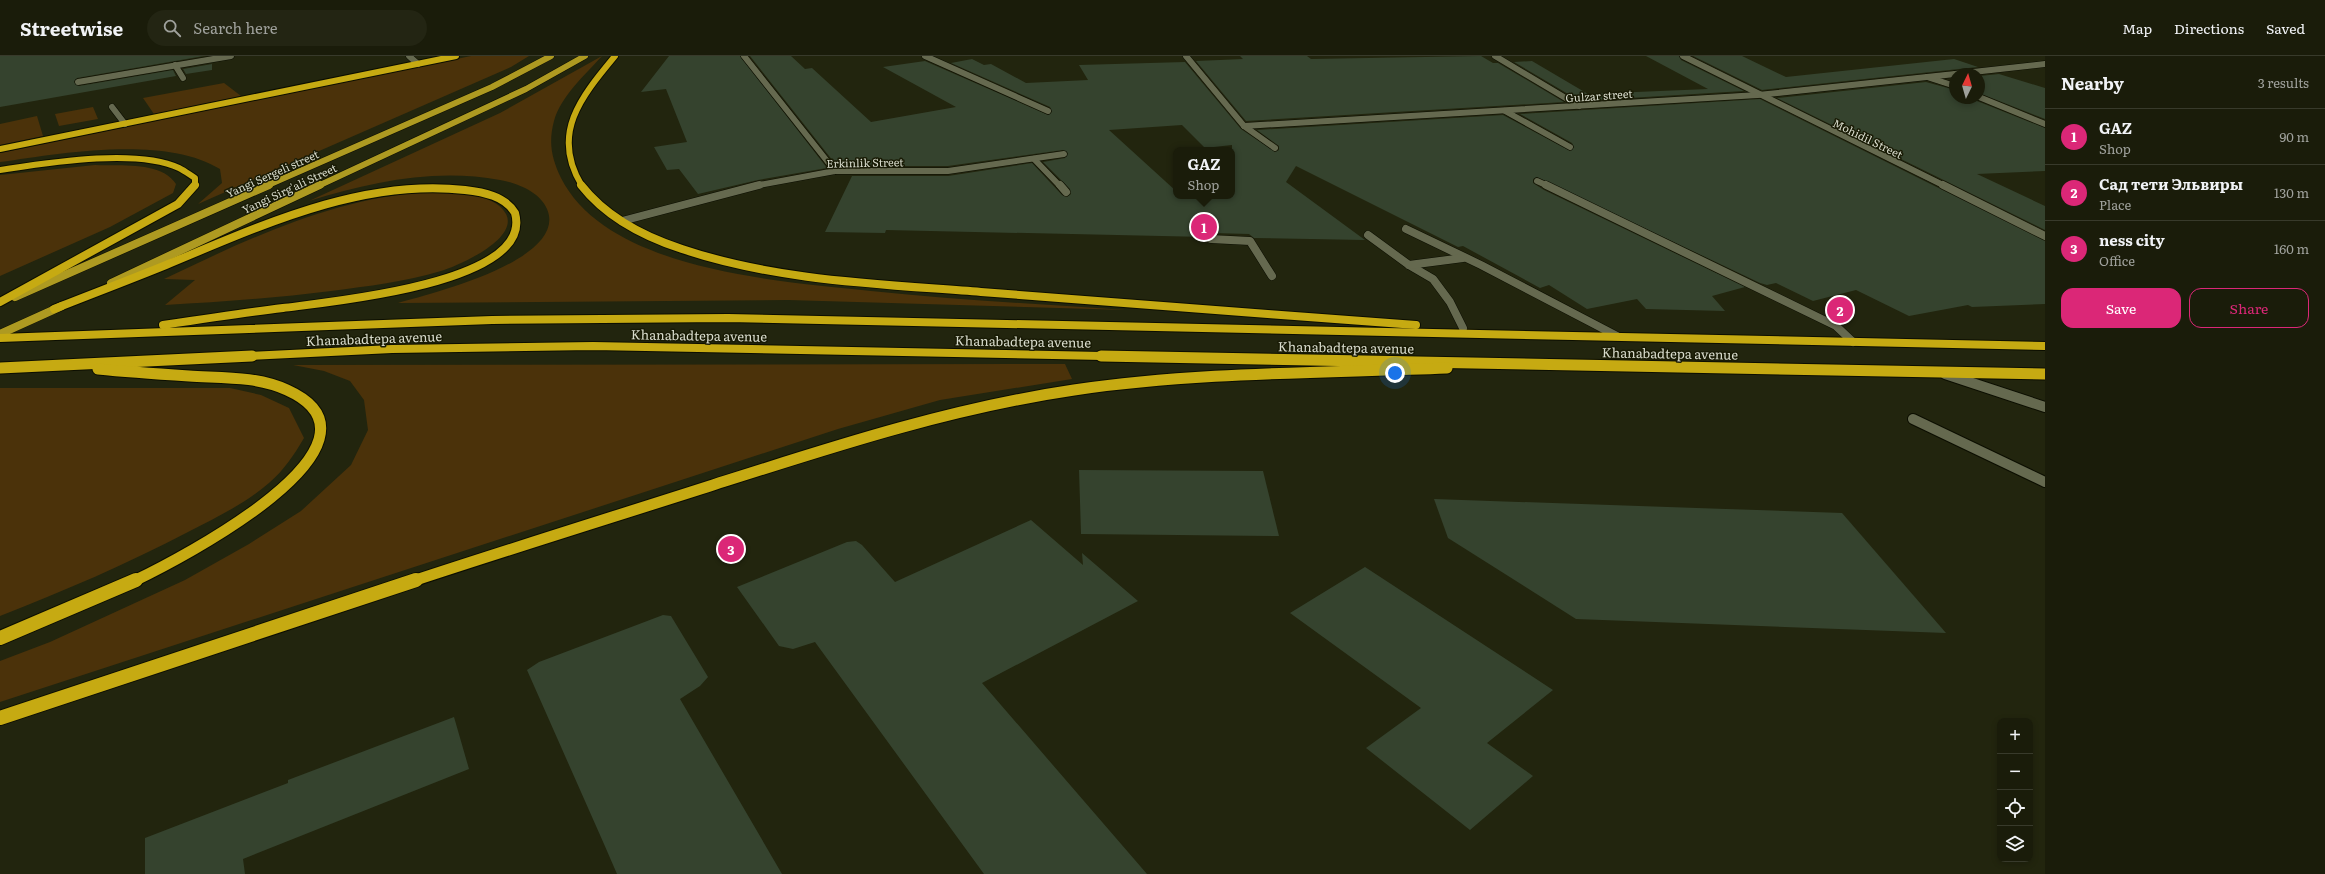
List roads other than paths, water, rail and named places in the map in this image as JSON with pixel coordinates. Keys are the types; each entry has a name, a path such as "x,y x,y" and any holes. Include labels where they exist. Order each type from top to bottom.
{"highway":[{"path":"0,149 456,56"},
{"path":"615,56 593,82 573,114 567,136 567,146 574,173 582,186 622,222 645,234 696,254 727,262 794,273 945,289 1548,334"},
{"path":"0,170 77,161 149,160 182,167 196,178 195,187 185,198 157,216 0,303"},
{"path":"54,310 266,225 368,195 414,188 454,188 493,196 509,204 516,214 516,230 508,244 500,251 460,273 435,282 346,299 105,333"},
{"name":"Khanabadtepa avenue","path":"0,338 492,320 736,318 1548,334 2045,346"},
{"name":"Khanabadtepa avenue","path":"0,368 392,349 593,346 2045,374"},
{"path":"0,718 426,576 813,453 948,414 1073,390 1132,383 1228,376 1572,364"},
{"path":"0,638 107,592 225,531 278,492 307,463 316,451 322,438 320,416 315,409 298,395 271,385 223,378 47,366"}],"main road":[{"name":"Yangi Sergeli street","path":"0,303 492,87 551,56"},
{"name":"Yangi Sirg'ali Street","path":"0,334 526,89 585,56"}],"street":[{"path":"78,82 231,56"},
{"path":"409,56 418,64"},
{"path":"744,56 834,171"},
{"path":"925,56 1048,111"},
{"path":"1186,56 1244,126 1276,148"},
{"path":"1495,56 1579,106"},
{"name":"Mohidil Street","path":"1683,56 1758,95 2045,236"},
{"name":"Gulzar street","path":"1985,71 2045,64"},
{"path":"175,65 183,78"},
{"name":"Gulzar street","path":"1244,126 1758,95 1949,75"},
{"path":"1927,77 1949,84"},
{"path":"1985,99 2045,124"},
{"path":"112,107 125,124"},
{"path":"1505,111 1570,147"},
{"name":"Erkinlik Street","path":"622,222 732,191 834,171 948,171 1064,154"},
{"path":"1034,159 1066,192"},
{"path":"1537,181 1836,326 1853,342"},
{"path":"1406,229 1463,258 1481,265 1617,336"},
{"path":"1368,235 1409,265 1433,279 1450,302 1463,328"},
{"path":"1210,239 1250,241 1272,276"},
{"path":"1409,265 1463,258"},
{"path":"1939,372 2045,407"},
{"path":"1913,419 2045,482"}],"place":[{"name":"GAZ","path":"1204,227"},
{"name":"Сад тети Эльвиры","path":"1840,310"},
{"name":"ness city","path":"731,549"}]}
